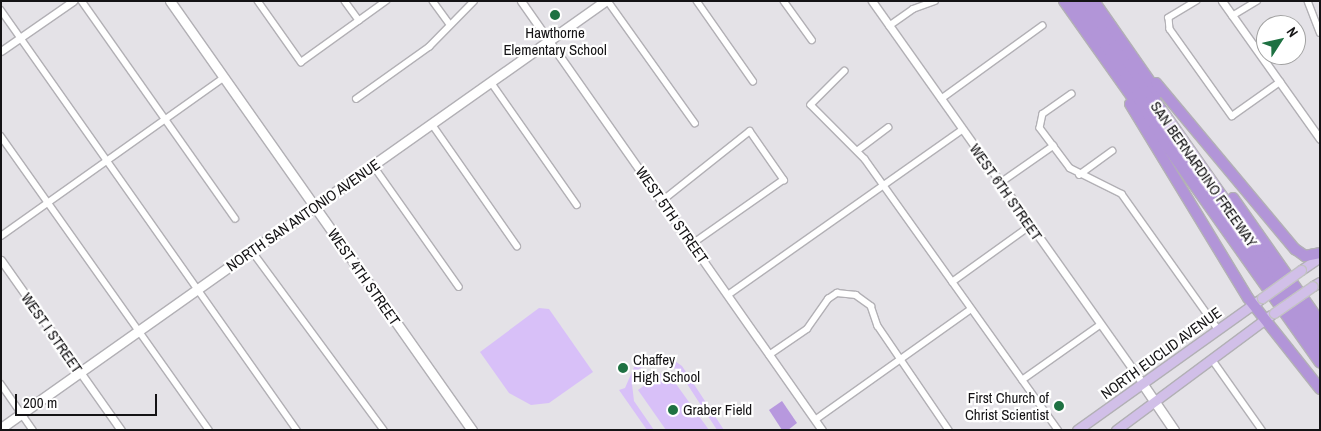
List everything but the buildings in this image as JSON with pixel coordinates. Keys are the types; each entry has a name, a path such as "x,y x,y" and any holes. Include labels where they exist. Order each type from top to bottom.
{"highway":[{"name":"SAN BERNARDINO FREEWAY","path":"1064,1 1320,364"},
{"path":"1074,1 1320,350"},
{"path":"1085,1 1320,335"},
{"name":"SAN BERNARDINO FREEWAY","path":"1094,1 1320,322"},
{"path":"1131,54 1295,249 1305,256 1320,252"},
{"path":"1122,84 1136,118 1253,304 1320,389"},
{"path":"1293,284 1320,308"}],"main road":[{"name":"WEST 4TH STREET","path":"170,1 472,430"},
{"name":"NORTH SAN ANTONIO AVENUE","path":"1,428 607,1"},
{"name":"NORTH EUCLID AVENUE","path":"1077,430 1320,257"},
{"path":"1116,430 1264,320 1316,284"},
{"path":"1142,383 1174,430"}],"street":[{"path":"1,51 72,1"},
{"path":"82,1 235,218"},
{"path":"258,1 301,62 386,1"},
{"path":"345,1 359,20"},
{"path":"434,1 450,24"},
{"path":"356,99 429,47 474,1"},
{"name":"WEST 5TH STREET","path":"521,1 822,430"},
{"path":"607,1 695,123"},
{"path":"697,1 752,81"},
{"path":"784,1 812,40"},
{"name":"WEST 6TH STREET","path":"872,1 1142,383"},
{"path":"889,26 913,9 935,1"},
{"path":"1197,1 1169,18 1169,25 1232,116 1280,82"},
{"path":"1222,1 1320,139"},
{"path":"1232,16 1257,1"},
{"path":"1308,1 1320,33"},
{"path":"1,10 296,430"},
{"path":"941,99 1042,26"},
{"path":"844,71 811,105 857,151 883,185 1058,430"},
{"path":"1,236 224,78"},
{"path":"490,82 577,205"},
{"path":"1072,94 1040,118 1040,128 1079,175 1122,194 1218,329"},
{"path":"432,124 517,246"},
{"path":"857,151 888,128"},
{"path":"728,295 962,130"},
{"path":"662,200 750,131 784,180 692,244"},
{"path":"1,136 208,430"},
{"path":"1000,183 1053,146"},
{"path":"1079,175 1112,151"},
{"path":"373,166 459,287"},
{"path":"952,282 1030,226"},
{"path":"252,251 384,430"},
{"name":"WEST I STREET","path":"1,260 121,430"},
{"path":"769,355 807,329 828,299 847,292 871,306 900,359 949,430"},
{"path":"815,420 971,309"},
{"path":"1022,380 1100,325"},
{"path":"1212,359 1262,430"},
{"path":"1,384 33,430"}],"shaded area":[{"path":"539,308 549,309 593,372 549,403 531,405 509,393 480,352"},
{"path":"654,356 669,357 682,366 724,430 717,430 678,370 659,361 639,369 632,384 634,401 654,430 647,430 619,390 625,388 635,365"},
{"name":"Graber Field","path":"666,370 709,430 666,430 638,390"},
{"path":"782,401 797,423 788,430 782,430 769,410"}],"place":[{"name":"Hawthorne Elementary School","path":"555,15"},
{"name":"Chaffey High School","path":"623,368"},
{"name":"First Church of Christ Scientist","path":"1059,406"},
{"name":"Graber Field","path":"673,410"}]}
